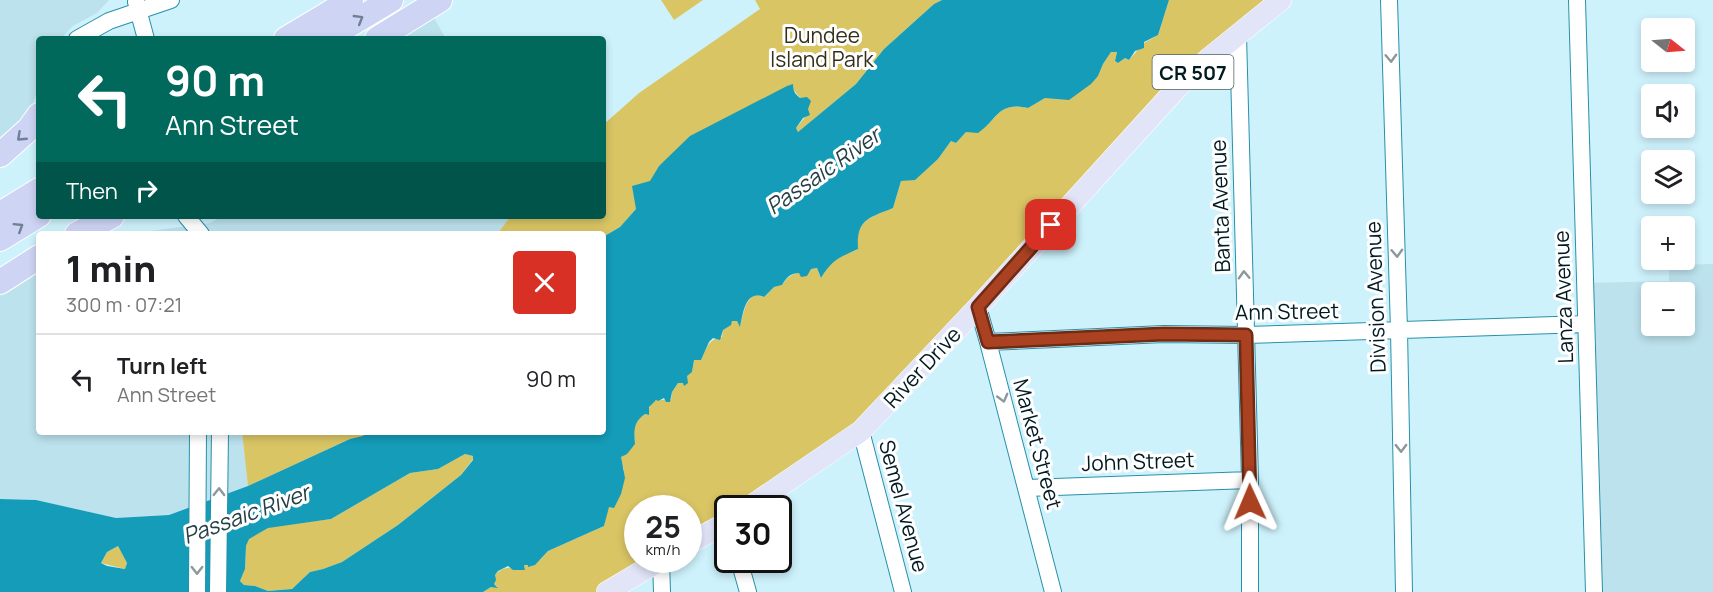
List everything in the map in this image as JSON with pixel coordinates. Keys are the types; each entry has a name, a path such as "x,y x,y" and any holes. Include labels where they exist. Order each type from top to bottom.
{"highway":[{"path":"291,36 351,0"},
{"path":"331,36 391,0"},
{"path":"381,36 440,0"},
{"path":"0,155 29,129 36,119"},
{"path":"0,214 36,192"},
{"path":"0,239 36,217"},
{"path":"83,231 106,219"},
{"path":"0,282 36,259"}],"main road":[{"name":"River Drive","path":"767,495 861,431 978,307 1153,113 1208,59 1281,0"},
{"path":"607,592 639,573"}],"street":[{"path":"82,36 137,5 171,0"},
{"name":"Division Avenue","path":"1389,0 1404,592"},
{"name":"Lanza Avenue","path":"1577,0 1594,592"},
{"path":"137,5 145,36"},
{"name":"Banta Avenue","path":"1238,35 1250,480 1250,592"},
{"name":"Market Street","path":"978,307 1053,592"},
{"name":"Ann Street","path":"988,342 1164,334 1246,335 1586,324"},
{"name":"Semel Avenue","path":"861,431 903,592"},
{"path":"218,592 220,435"},
{"path":"197,592 198,440"},
{"name":"John Street","path":"1027,488 1250,480"},
{"path":"661,573 662,592"},
{"path":"743,573 748,592"}],"shaded area":[{"path":"0,0 109,0 97,13 73,26 63,36 36,36 36,94 33,103 27,115 0,140"},
{"path":"433,16 444,36 402,36"},
{"path":"217,219 509,219 499,231 151,231 210,223"},
{"path":"1695,264 1713,264 1713,592 1594,592 1585,283 1669,281 1669,270 1695,270"},
{"path":"36,273 36,435 242,435 248,486 169,515 116,518 36,500 0,499 0,293"}],"green space":[{"path":"661,0 703,0 674,20"},
{"name":"Dundee Island Park","path":"755,0 942,0 934,4 884,49 856,84 798,132 796,128 807,115 793,85 659,166 636,209 620,227 606,235 606,231 499,231 509,219 606,219 606,122 639,93 760,9"},
{"path":"1169,0 1282,0 1238,35 861,431 766,495 714,495 714,530 702,536 702,495 624,495 624,573 639,573 605,592 483,592 491,587 498,587 494,584 495,575 501,570 508,568 525,570 524,565 540,560 548,551 604,526 607,510 624,469 620,461 621,457 635,444 634,428 638,419 645,414 648,415 652,402 671,400 672,392 678,383 683,383 688,374 692,372 694,360 701,360 708,345 722,337 723,330 732,321 737,321 740,326 747,304 753,296 764,297 774,287 782,285 789,277 801,271 817,268 821,278 836,260 857,250 859,232 866,221 893,208 901,181 915,179 938,159 951,141 956,143 966,132 977,131 984,127 1007,108 1016,106 1028,108 1045,98 1098,76 1111,52 1117,52 1115,61 1118,63 1125,58 1129,60 1144,43 1158,35"},
{"path":"242,435 364,435 350,439 248,486"},
{"path":"465,454 473,456 473,459 461,475 398,525 342,562 310,572 292,589 268,591 244,585 240,581 245,569 246,546 249,538 268,527 331,519 410,473 438,469"},
{"path":"118,546 127,563 125,569 101,563 107,552"}],"water":[{"name":"Passaic River","path":"942,0 1169,0 1158,35 1144,42 1144,48 1135,51 1129,60 1125,58 1118,63 1115,61 1117,52 1111,52 1091,84 1069,100 1045,98 1028,108 1018,106 1004,109 978,133 966,132 956,143 951,141 938,159 915,180 901,181 893,208 866,221 859,231 858,249 836,260 821,278 817,268 811,269 807,276 801,277 799,273 793,274 764,297 753,296 746,304 740,327 737,321 732,321 731,325 723,330 720,340 713,338 701,360 694,360 692,372 687,376 688,383 684,386 683,383 678,383 672,392 670,402 666,402 664,398 656,400 649,407 649,415 645,414 638,420 635,444 627,454 621,457 625,478 621,494 614,508 609,507 604,526 548,551 535,565 528,567 524,565 525,570 513,570 508,566 498,571 494,584 498,588 491,587 483,592 0,592 0,499 36,500 116,518 169,515 248,486 350,439 364,435 606,435 606,235 620,227 636,209 632,186 650,181 659,166 690,136 793,84 798,97 807,97 811,101 808,109 810,115 803,118 796,128 798,132 856,84 884,49 934,4","holes":["465,454 473,456 473,460 461,475 398,525 342,562 310,572 292,589 268,591 244,585 240,581 245,569 246,546 249,539 268,528 331,519 410,473 438,469","118,546 127,563 125,569 101,563 107,552"]}],"route":[{"path":"1051,225 978,307 988,342 1164,334 1246,335 1250,502"}]}
